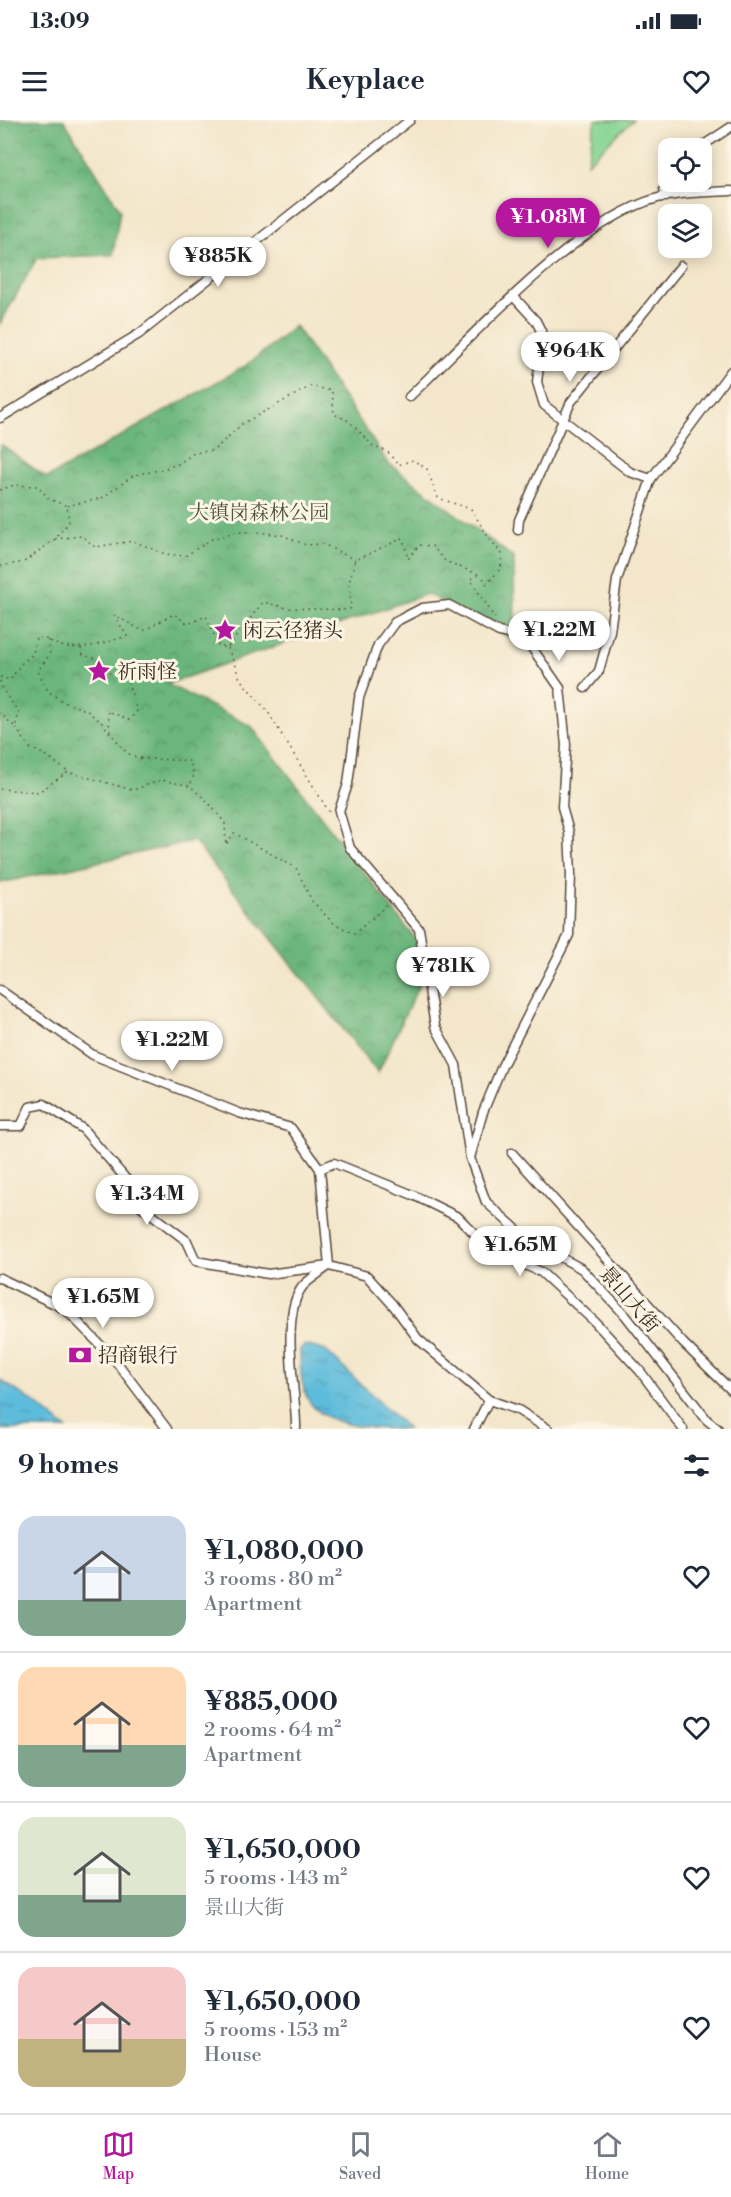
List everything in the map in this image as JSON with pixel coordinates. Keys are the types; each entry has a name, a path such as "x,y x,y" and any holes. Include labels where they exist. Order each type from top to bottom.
{"street":[{"path":"0,418 139,334 410,120"},
{"path":"712,139 731,127"},
{"path":"409,397 514,297 581,238 624,212 666,197 731,191"},
{"path":"665,192 666,197"},
{"path":"518,530 519,520 561,420 571,402 681,266"},
{"path":"514,297 536,321 541,331 542,345 537,382 538,394 544,405 630,472 651,479"},
{"path":"585,688 599,671 610,631 617,580 651,479 731,371"},
{"name":"景山大街","path":"470,1158 483,1112 502,1066 569,935 571,873 569,832 561,807 566,745 560,688 532,648 518,637 500,632 449,605 422,608 395,622 378,645 358,698 348,784 339,811 350,848 419,929 435,1026 456,1065 470,1158 486,1202 526,1238 582,1269 626,1316 707,1420 718,1429"},
{"path":"0,990 93,1055 239,1113 291,1128 320,1169 329,1266"},
{"path":"0,1126 21,1126 30,1107 45,1104 83,1129 126,1179 141,1206 187,1241 196,1261 268,1274 329,1266 367,1276 393,1305 418,1339 489,1400 518,1410 548,1429"},
{"path":"512,1153 682,1343 731,1390"},
{"path":"320,1169 334,1163 413,1195 458,1217 491,1250 541,1272 595,1322 640,1371 682,1429"},
{"path":"296,1429 290,1365 292,1317 302,1287 329,1266"},
{"path":"0,1278 65,1309 116,1360 167,1429"},
{"path":"474,1429 489,1400"}],"path":[{"path":"0,490 14,485 38,486 49,499 67,506 102,498 134,475 178,464 194,453 214,450 242,424 311,386 332,391 334,414 349,421 374,447 387,451 398,465 413,460 427,469 438,498 471,509 490,540 502,554 501,568 487,584 480,574 445,561 432,546 419,545 408,559 403,538 355,560"},
{"path":"0,566 24,562 55,539 69,522 67,506"},
{"path":"55,539 82,536 95,547 133,541 165,555 185,556 212,539 235,532 258,532 282,535 306,545 323,544 355,560"},
{"path":"228,647 262,602 287,608 351,608 349,583 355,560"},
{"path":"480,574 470,579 494,616 500,632"},
{"path":"15,727 19,712 3,690 0,679 10,680 21,664 33,654 36,637 48,638 60,646 81,647 127,636 114,615 143,631 174,615 188,624 206,616 219,647 228,647"},
{"path":"48,638 50,654 38,671 48,691 63,702 86,710 127,753 138,758 190,761 194,775 190,786"},
{"path":"81,647 83,655 98,659 104,672 126,676 137,711 129,720 108,711 110,734"},
{"path":"228,647 240,679 268,712 334,821"},
{"path":"0,713 15,727 30,748 47,756 68,772 133,790 162,780 190,786 208,802 225,823 226,845 234,833 296,868 312,901 332,922 354,934 381,911"},
{"path":"0,789 38,792 68,772"}],"green space":[{"path":"0,120 64,120 120,210 113,255 37,258 0,324"},
{"path":"595,120 633,120 587,163"},
{"name":"大镇岗森林公园","path":"295,326 388,463 514,558 515,640 427,594 167,684 251,726 431,959 378,1073 194,841 0,883 0,444 47,478 247,365"}],"water":[{"path":"305,1345 326,1351 408,1429 356,1426 343,1423 320,1412 307,1398 303,1384 300,1349"},
{"path":"0,1380 34,1402 67,1429 0,1429"}],"place":[{"name":"闲云径猪头","path":"225,630"},
{"name":"祈雨怪","path":"99,671"},
{"name":"招商银行","path":"80,1355"}]}
